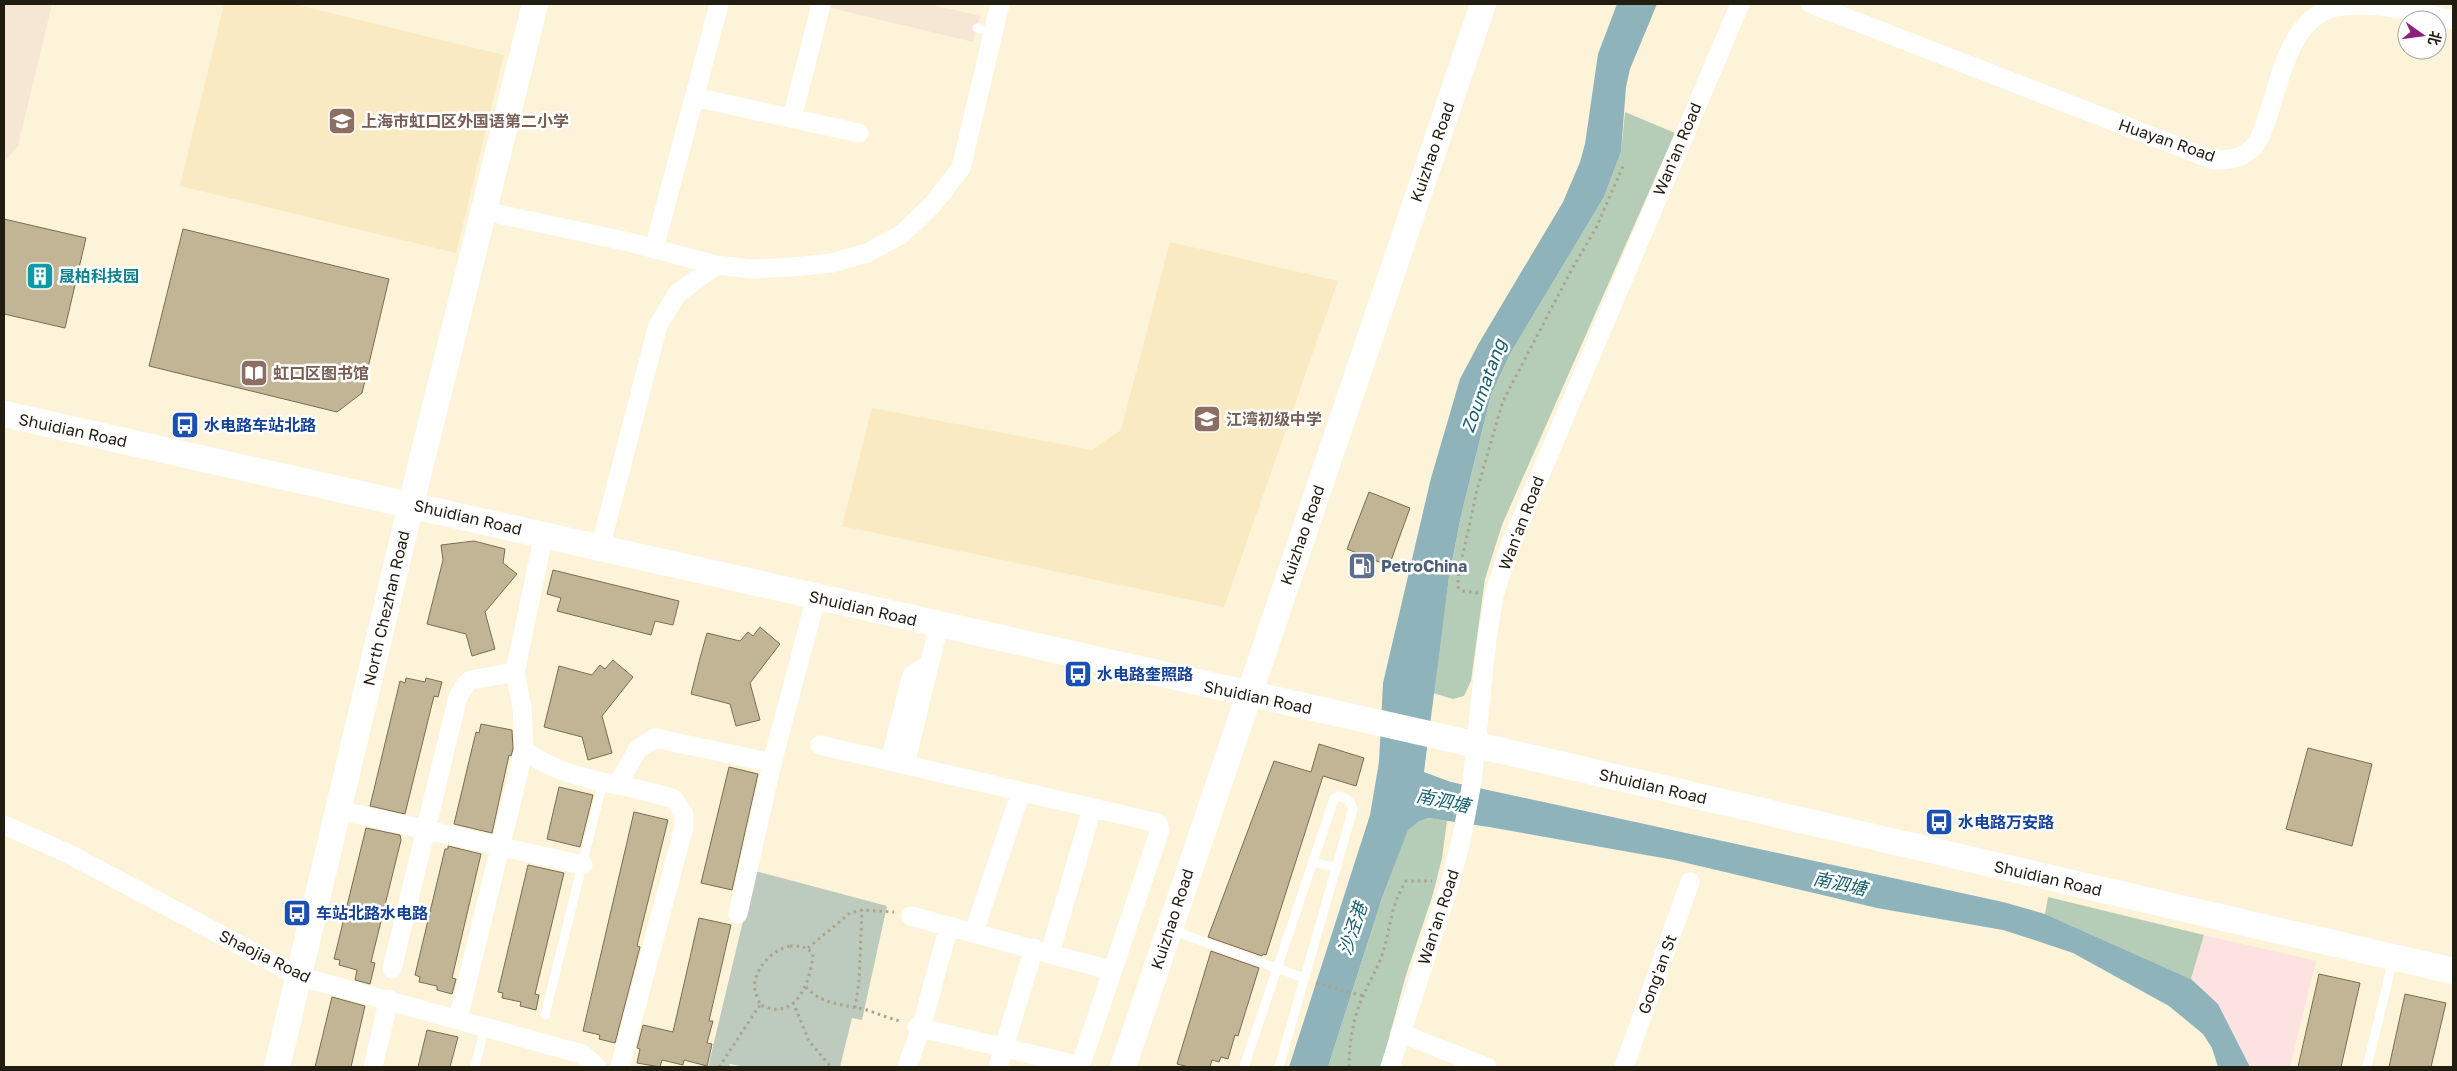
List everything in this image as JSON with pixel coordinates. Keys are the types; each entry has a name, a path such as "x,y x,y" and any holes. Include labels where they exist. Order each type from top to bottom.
{"main road":[{"name":"North Chezhan Road","path":"277,1067 411,504 535,4"},
{"name":"Kuizhao Road","path":"1123,1067 1483,4"},
{"name":"Shuidian Road","path":"4,414 544,534 816,598 1438,736 2453,971"}],"street":[{"path":"654,249 719,4"},
{"path":"484,212 654,249 716,265 753,269 832,263 867,253 902,234 933,204 961,168 985,30 1000,4"},
{"name":"Wan'an Road","path":"1390,1067 1450,883 1462,836 1472,782 1487,639 1494,596 1509,548 1740,4"},
{"name":"Huayan Road","path":"1811,4 2213,160 2233,160 2250,150 2262,134 2290,50 2309,21 2335,7 2367,4 2453,20"},
{"path":"792,118 821,5"},
{"path":"694,97 860,133"},
{"path":"600,548 658,325 678,293 716,265"},
{"path":"458,1019 524,750 522,707 515,672 544,534"},
{"path":"738,914 772,763 816,598"},
{"path":"897,763 911,678 913,674 929,665 939,625"},
{"path":"392,969 458,697 466,684 471,680 515,672"},
{"path":"610,783 638,749 655,738 772,763"},
{"path":"820,745 1158,823 1160,830 1080,1067 919,1028"},
{"path":"524,750 541,764 562,772 674,799 684,814 684,827 624,1066"},
{"path":"974,932 1021,792"},
{"path":"998,1067 1042,950 1090,812 1089,806"},
{"path":"338,810 583,865"},
{"name":"Shaojia Road","path":"4,826 67,853 298,976 389,999 582,1054 597,1067"},
{"name":"Gong'an St","path":"1624,1067 1690,882"},
{"path":"911,916 1042,950 1113,971"},
{"path":"907,1067 948,926"},
{"path":"373,1067 389,999"},
{"path":"1400,1033 1487,1067"}],"lane":[{"path":"546,1015 583,865 610,783"},
{"path":"1244,1067 1334,799 1338,796 1350,802 1353,809 1279,1067"},
{"path":"1313,862 1336,868"},
{"path":"1169,929 1304,978"},
{"path":"2367,1067 2394,957"},
{"path":"475,1067 484,1027"}],"path":[{"path":"1494,596 1463,591 1458,587 1458,577 1477,490 1503,400 1572,269 1596,228 1623,166"},
{"path":"1349,1067 1349,1051 1355,1020 1363,996 1382,956 1389,919 1398,894 1406,882 1423,880 1450,883"},
{"path":"808,948 850,913 862,910 911,916"},
{"path":"855,1008 859,982 862,910"},
{"path":"719,1067 760,1005 755,982 768,959 780,948 802,946 808,948 813,954 813,960 806,987 793,1002 784,1008 778,1010 760,1005"},
{"path":"1315,983 1363,996"},
{"path":"806,987 813,995 825,1001 855,1008 919,1028"},
{"path":"793,1002 809,1041 831,1067"}],"shaded area":[{"path":"4,4 52,4 18,146 4,162"},
{"name":"上海市虹口区外国语第二小学","path":"224,4 293,4 504,55 456,253 180,186"},
{"path":"815,4 929,4 980,16 973,42"},
{"name":"江湾初级中学","path":"1170,242 1338,281 1224,607 842,526 872,408 1092,450 1121,430"},
{"path":"2204,935 2316,961 2290,1067 2250,1067 2218,1004 2191,979"}],"green space":[{"path":"1625,112 1675,133 1502,525 1485,579 1471,681 1464,696 1453,699 1433,693 1449,577 1461,516 1491,395 1510,354 1604,197 1621,152"},
{"path":"1428,818 1447,821 1442,858 1433,894 1406,975 1381,1067 1328,1067 1382,898 1408,829"},
{"path":"755,871 887,906 862,1020 852,1018 840,1067 745,1067 730,1064 729,1067 708,1067"},
{"path":"2048,897 2204,935 2191,979 2045,914"}],"water":[{"path":"1617,4 1657,4 1630,69 1626,87 1621,152 1604,197 1510,354 1491,395 1461,516 1449,577 1424,772 1451,782 2003,902 2045,914 2191,979 2218,1004 2250,1067 2218,1067 2212,1048 2203,1034 2169,1006 2073,953 2003,930 1877,908 1674,860 1428,818 1418,822 1408,830 1382,898 1328,1067 1289,1067 1370,815 1379,762 1383,683 1431,478 1460,379 1479,343 1563,202 1580,162 1585,144 1598,54"}],"building":[{"name":"晟柏科技园","path":"4,219 86,238 65,328 4,314"},
{"path":"183,229 389,279 362,393 337,412 149,366"},
{"path":"1369,492 1410,508 1389,566 1347,549"},
{"path":"474,541 505,549 503,563 517,574 485,612 495,649 472,656 466,634 427,624 443,560 441,545"},
{"path":"553,570 679,601 673,625 655,621 651,635 557,611 561,598 547,594"},
{"path":"760,627 780,644 750,683 760,720 736,726 730,704 691,694 707,633 740,641 748,632 753,636"},
{"path":"613,660 633,677 602,716 612,753 588,760 582,737 544,727 559,666 592,675 600,665 605,669"},
{"path":"406,678 425,682 426,678 442,682 438,697 434,696 405,814 370,806 400,681 405,683"},
{"path":"481,724 512,730 513,749 511,756 509,755 492,833 454,824 476,732 479,733"},
{"path":"1319,744 1364,758 1356,786 1323,776 1266,955 1263,954 1262,956 1208,937 1274,761 1311,772"},
{"path":"2308,748 2372,764 2352,846 2286,829"},
{"path":"729,767 758,774 732,890 701,883"},
{"path":"559,787 593,795 580,847 547,839"},
{"path":"634,812 668,820 637,946 640,947 615,1043 599,1039 600,1035 583,1031"},
{"path":"366,828 400,835 401,840 371,962 375,963 370,984 355,980 357,970 339,965 340,960 334,959"},
{"path":"448,846 481,854 452,978 456,979 452,994 437,990 437,986 419,982 420,977 415,975 445,849 448,849"},
{"path":"528,865 564,873 535,994 539,995 536,1010 520,1006 521,1002 502,998 503,993 498,992"},
{"path":"699,918 731,925 709,1021 713,1021 707,1043 712,1044 707,1066 684,1060 683,1065 662,1060 660,1067 637,1063 640,1049 637,1048 643,1025 673,1032"},
{"path":"1211,951 1259,968 1238,1036 1235,1035 1228,1059 1221,1057 1219,1062 1212,1060 1210,1067 1189,1067 1177,1064"},
{"path":"2319,974 2360,983 2341,1067 2298,1067"},
{"path":"2405,994 2446,1003 2431,1067 2389,1067"},
{"path":"332,997 365,1006 351,1067 315,1067"},
{"path":"427,1030 458,1037 450,1067 418,1067"}],"place":[{"name":"上海市虹口区外国语第二小学","path":"342,121"},
{"name":"晟柏科技园","path":"40,276"},
{"name":"虹口区图书馆","path":"254,373"},
{"name":"江湾初级中学","path":"1207,419"},
{"name":"水电路车站北路","path":"185,425"},
{"name":"PetroChina","path":"1362,566"},
{"name":"水电路奎照路","path":"1078,674"},
{"name":"水电路万安路","path":"1939,822"},
{"name":"车站北路水电路","path":"297,913"}],"water label":[{"name":"Zoumatang","path":"1484,386"},
{"name":"南泗塘","path":"1443,801"},
{"name":"南泗塘","path":"1840,884"},
{"name":"沙泾港","path":"1353,929"}]}
